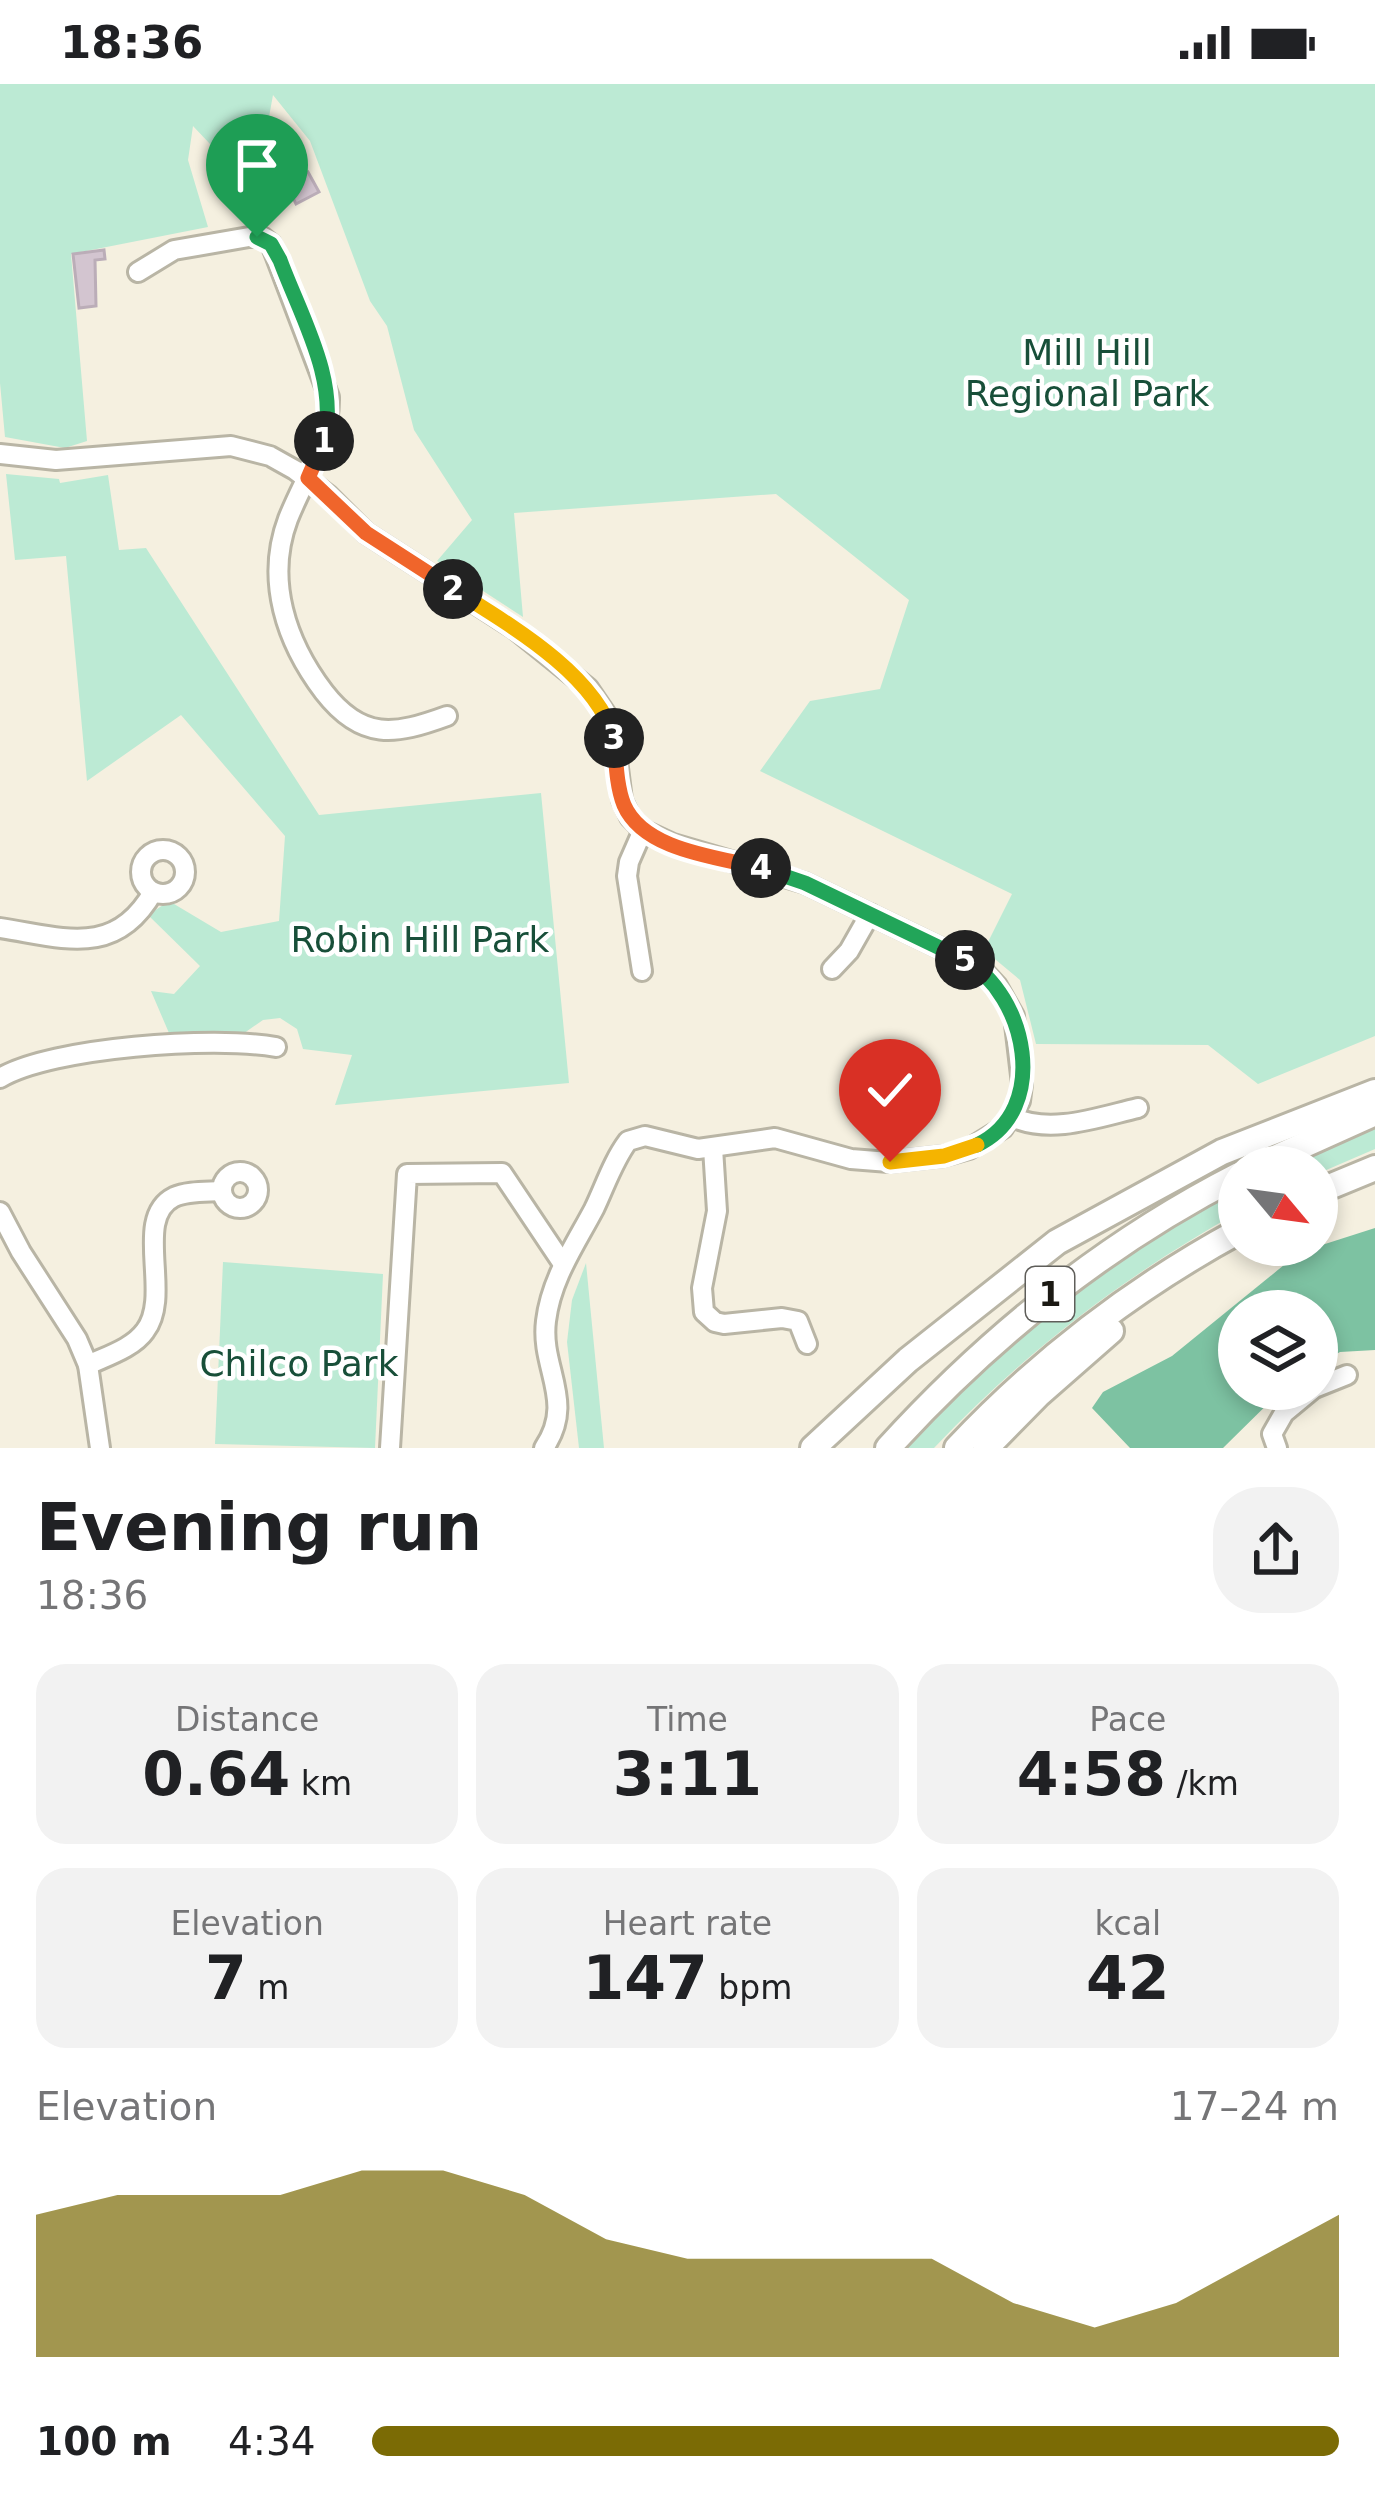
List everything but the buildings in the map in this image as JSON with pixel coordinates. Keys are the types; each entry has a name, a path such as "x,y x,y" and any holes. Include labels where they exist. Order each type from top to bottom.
{"highway":[{"path":"812,1448 908,1360 1057,1242 1222,1152 1375,1093"},
{"path":"1302,1146 1375,1113"},
{"path":"1338,1183 1375,1168"},
{"name":"1","path":"888,1448 976,1356 1073,1276 1129,1237 1218,1187"},
{"name":"1","path":"957,1448 1034,1372 1094,1323 1218,1244"},
{"path":"986,1448 1096,1343 1218,1257"}],"street":[{"path":"138,272 174,250 249,237 262,237 271,244 329,397 322,448 280,548 281,610 302,659 340,713 381,731 407,730 447,716"},
{"path":"0,454 56,460 231,446 270,456 308,478 366,533 514,628 588,688 614,736 622,800 630,818 643,830 673,844 786,875 973,964 998,986 1014,1016 1020,1101 991,1139 969,1149 916,1160 851,1159 775,1138 713,1148 683,1147 645,1136 628,1141 563,1264 546,1321 558,1414 544,1448"},
{"path":"642,971 628,876 643,830"},
{"path":"0,928 58,940 94,938 132,921 153,892"},
{"path":"832,969 849,951 870,914"},
{"path":"0,1078 17,1068 64,1056 211,1042 276,1047"},
{"path":"1012,1117 1022,1122 1067,1124 1138,1108"},
{"path":"713,1148 717,1211 702,1288 704,1312 724,1324 782,1318 798,1321 807,1344"},
{"path":"390,1448 406,1174 502,1173 563,1264"},
{"path":"88,1365 137,1340 155,1314 153,1229 163,1205 182,1195 221,1191"},
{"path":"0,1212 65,1315 88,1365 100,1448"},
{"path":"1338,1379 1347,1375"},
{"path":"1277,1448 1272,1434 1288,1410"}],"green space":[{"name":"Mill Hill Regional Park","path":"0,84 1375,84 1375,1036 1258,1084 1208,1045 1036,1044 1020,980 984,950 1012,894 760,771 810,701 880,689 909,600 776,494 514,513 523,617 437,561 472,520 414,430 387,326 370,301 310,141 273,95 258,177 243,179 193,126 188,160 208,227 71,254 87,441 65,448 5,437 0,383"},
{"name":"Robin Hill Park","path":"6,474 59,479 60,483 108,475 119,550 146,548 319,815 541,793 569,1083 335,1105 352,1055 303,1049 297,1029 280,1018 263,1020 240,1036 172,1040 151,991 174,994 200,966 148,915 169,901 221,932 279,921 285,836 181,715 87,781 66,556 15,560"},
{"path":"1375,1127 1375,1149 1338,1165 1338,1146 1330,1146"},
{"path":"1218,1200 1218,1225 1078,1318 934,1448 904,1448 1020,1337 1103,1273"},
{"path":"1375,1228 1375,1350 1338,1353 1338,1290 1253,1290 1283,1266 1338,1266 1338,1240"},
{"name":"Chilco Park","path":"223,1262 383,1274 375,1448 215,1444"},
{"path":"586,1263 604,1448 579,1448 567,1342 572,1300"},
{"path":"1218,1319 1218,1410 1262,1410 1223,1448 1130,1448 1092,1408 1103,1392 1172,1356"}],"route":[{"path":"257,237 271,244 280,260 329,397 322,448 308,478 366,533 514,628 588,688 614,736 618,782 630,818 656,838 805,883 961,958 998,986 1014,1016 1019,1048 1022,1084 1012,1117 991,1139 969,1149 890,1162"}]}
